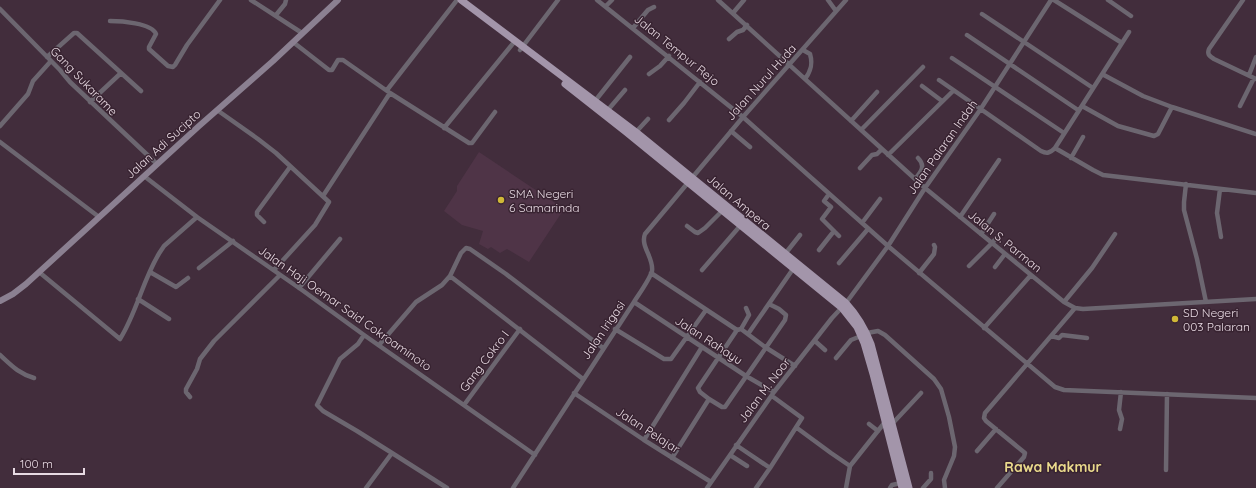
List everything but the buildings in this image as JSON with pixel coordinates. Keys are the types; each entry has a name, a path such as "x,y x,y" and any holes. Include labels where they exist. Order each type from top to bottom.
{"main road":[{"name":"Jalan Ampera","path":"457,0 636,132 722,211 793,269 844,306"},
{"name":"Jalan Ampera","path":"521,48 626,132 785,254 863,323 864,335 902,473 909,488"},
{"name":"Jalan Ampera","path":"901,485 902,473"}],"street":[{"path":"110,21 143,25 153,30 156,34 149,49 168,66 173,67 220,0"},
{"path":"251,0 302,33"},
{"path":"276,16 285,4 286,0"},
{"name":"Jalan Adi Sucipto","path":"0,301 14,294 39,272 338,0"},
{"path":"323,196 388,92 457,0"},
{"path":"521,48 558,0"},
{"name":"Jalan Tempur Rejo","path":"597,0 669,56 743,117 868,229 1055,387 1060,389 1256,398"},
{"path":"606,6 612,0"},
{"name":"Jalan S. Parman","path":"718,0 925,188 1064,302 1075,308"},
{"path":"733,13 744,0"},
{"path":"828,0 836,12"},
{"name":"Jalan Nurul Huda","path":"690,180 787,62 803,50 846,0"},
{"name":"Jalan Palaran Indah","path":"844,306 888,246 925,188 980,110 1050,0"},
{"path":"1054,0 1122,43"},
{"path":"1108,0 1131,16"},
{"path":"1240,106 1255,78 1208,55 1208,49 1243,0"},
{"path":"633,28 648,10 654,7"},
{"name":"Gang Sukarame","path":"0,9 90,102 157,164"},
{"path":"982,14 1094,88"},
{"path":"728,40 737,32 743,30 747,25"},
{"path":"939,80 1041,151 1046,153 1051,152 1129,32"},
{"path":"0,126 28,94 33,81 49,59 74,33 77,33 140,91"},
{"path":"967,35 1078,110"},
{"path":"293,42 329,70 332,70 338,60 343,60 388,92 468,143 471,143 495,112"},
{"path":"444,128 513,42"},
{"path":"803,50 810,54 811,61 810,73 805,79"},
{"path":"649,74 660,66 669,56"},
{"path":"594,101 630,57"},
{"path":"1249,76 1256,57"},
{"path":"952,58 1064,133"},
{"path":"862,130 923,67"},
{"path":"90,102 121,73"},
{"path":"1102,74 1143,96 1256,134"},
{"path":"669,120 700,82"},
{"path":"922,86 942,101"},
{"path":"608,111 625,90"},
{"path":"888,154 953,90"},
{"path":"851,121 877,92"},
{"path":"1082,106 1118,126 1154,136 1158,134 1172,107"},
{"path":"217,110 276,153 329,202 319,219 274,270"},
{"path":"636,132 648,119"},
{"path":"731,131 750,147"},
{"path":"1071,158 1084,137"},
{"path":"0,142 99,217"},
{"path":"1055,148 1103,175 1256,193"},
{"path":"860,168 872,155 877,154 882,149"},
{"path":"915,179 922,168 922,164 918,158"},
{"path":"960,217 999,160"},
{"path":"264,222 257,215 257,212 290,167"},
{"name":"Jalan Haji Oemar Said Cokroaminoto","path":"144,176 232,242 274,270 535,455"},
{"path":"690,180 645,234 644,240 651,263 651,273 706,310 748,334 795,366"},
{"path":"1186,184 1184,205 1206,302"},
{"path":"1220,189 1217,213 1221,237"},
{"path":"829,194 824,201 831,207"},
{"path":"862,223 880,199"},
{"path":"837,201 822,219 838,236"},
{"path":"687,226 698,233 722,211"},
{"path":"981,234 994,214"},
{"path":"39,272 120,338 128,326 155,260 164,246 197,216"},
{"path":"702,270 740,226"},
{"path":"839,263 868,229"},
{"path":"819,250 834,231"},
{"path":"969,266 1000,234"},
{"path":"1064,302 1092,268 1115,234"},
{"path":"785,254 800,235"},
{"path":"299,288 340,239"},
{"path":"199,268 232,242"},
{"path":"919,273 934,254 934,245"},
{"path":"379,345 416,302 438,289 450,276 464,249 466,248 470,249 506,274 603,348"},
{"path":"995,267 1005,254"},
{"path":"748,334 793,269"},
{"path":"150,272 176,287 188,278"},
{"name":"Jalan Irigasi","path":"513,488 582,378 634,302 651,273"},
{"path":"190,397 187,394 186,389 197,369 201,356 280,275"},
{"path":"984,328 1031,275"},
{"path":"450,276 582,378"},
{"path":"138,299 169,319"},
{"path":"997,488 1025,453 986,421 984,418 985,413 1075,308 1256,299"},
{"name":"Jalan Rahayu","path":"634,302 773,394 802,417 802,420 797,428"},
{"path":"746,308 749,315 698,388 700,392 722,407 725,407 786,318 786,315 782,311 769,304"},
{"name":"Jalan M. Noor","path":"707,488 773,394 832,318 844,306"},
{"path":"615,329 668,360 671,359 706,310"},
{"name":"Gang Cokro I","path":"464,405 520,330"},
{"path":"836,358 851,340 878,331 885,335 934,379 941,389 946,404 955,447 954,456 944,480 945,488"},
{"path":"364,335 355,346 340,359 317,405 323,411 447,488"},
{"path":"1051,336 1058,338 1063,335 1087,338"},
{"path":"815,341 825,350"},
{"path":"644,440 702,348"},
{"path":"0,355 19,372 34,378"},
{"path":"1120,429 1122,419 1119,410 1121,392"},
{"name":"Jalan Pelajar","path":"574,393 644,440 711,482"},
{"path":"846,488 850,466 878,431 889,423 921,393"},
{"path":"1166,470 1167,394"},
{"path":"672,458 709,399"},
{"path":"869,424 878,431"},
{"path":"756,488 797,428 850,466"},
{"path":"977,451 996,429"},
{"path":"736,445 770,468"},
{"path":"366,488 392,453"},
{"path":"730,455 747,466"},
{"path":"923,488 931,479 931,473"},
{"path":"890,488 892,485 901,485"}],"shaded area":[{"name":"SMA Negeri 6 Samarinda","path":"479,152 564,209 529,262 507,249 500,253 491,247 488,249 479,244 483,231 462,225 444,211 457,191 457,186"}],"place":[{"name":"SMA Negeri 6 Samarinda","path":"501,200"},
{"name":"SD Negeri 003 Palaran","path":"1175,319"}],"district":[{"name":"Rawa Makmur","path":"1053,467"}]}
